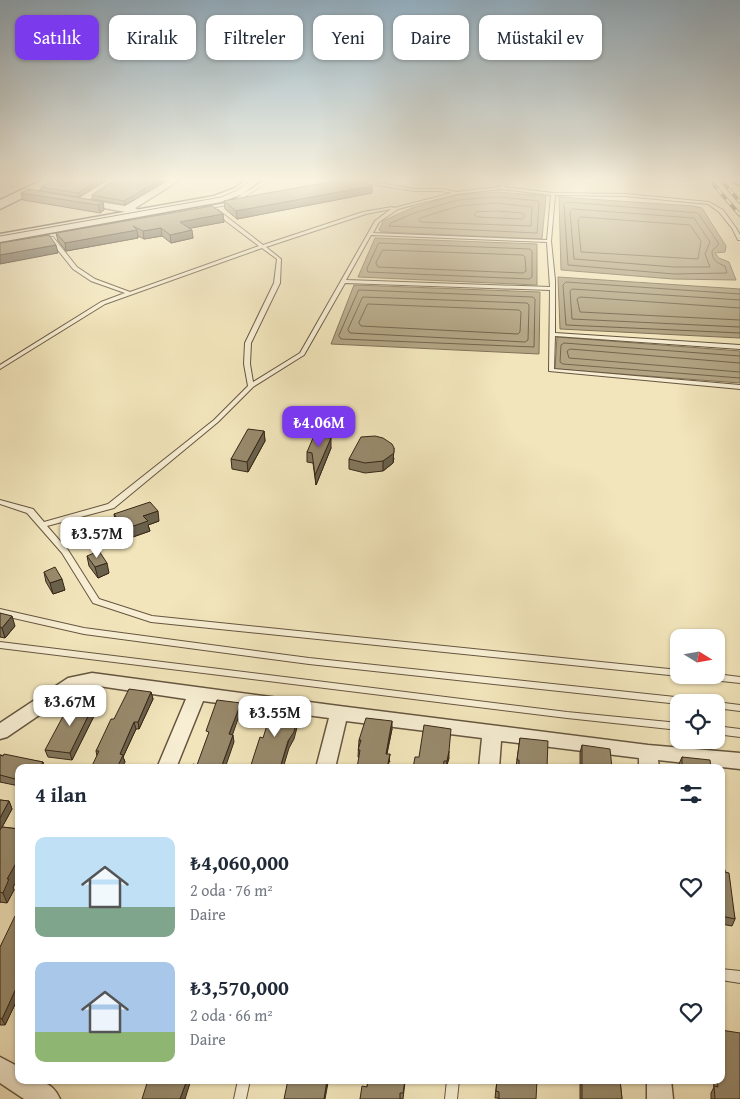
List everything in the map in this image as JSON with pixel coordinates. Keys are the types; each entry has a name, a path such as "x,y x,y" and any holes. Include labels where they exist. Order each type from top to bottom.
{"main road":[{"path":"0,237 38,229"},
{"path":"0,237 44,229"}],"street":[{"path":"0,732 58,693 83,680 126,683 339,713 492,731 649,760 740,761"},
{"path":"168,764 197,694"},
{"path":"326,764 339,713"},
{"path":"489,764 492,731"},
{"path":"0,1069 15,1077"},
{"path":"28,1084 47,1099"},
{"path":"659,1084 660,1099"}],"lane":[{"path":"240,229 279,259 277,283 248,343 247,364 250,386"},
{"path":"0,367 103,303 315,229"},
{"path":"42,524 110,506 216,422 250,386 302,354 373,229"},
{"path":"550,229 552,289 551,370 740,387"},
{"path":"370,234 549,241"},
{"path":"42,238 59,235"},
{"path":"50,237 75,268 93,280 129,293"},
{"path":"344,281 552,289"},
{"path":"552,334 740,347"},
{"path":"0,502 30,511 65,552 96,601 151,619 670,672"},
{"path":"0,612 84,631 309,661 670,699"},
{"path":"0,645 558,714 670,725"},
{"path":"725,678 740,680"},
{"path":"725,706 740,708"},
{"path":"725,731 740,733"},
{"path":"725,975 740,977"},
{"path":"240,1099 243,1084"},
{"path":"451,1099 453,1084"}],"water":[{"path":"543,229 542,239 382,232 379,230"},
{"path":"560,229 715,229 726,246 725,252 715,253 719,258 729,262 736,280 673,279 561,270"},
{"path":"375,238 537,244 537,285 358,277"},
{"path":"558,277 740,289 740,338 560,329"},
{"path":"354,285 540,292 539,354 331,344"},
{"path":"557,337 740,351 740,383 555,369"}],"building":[{"path":"77,229 137,230 65,243 56,233"},
{"path":"163,229 192,230 170,235"},
{"path":"49,235 56,245 0,255 0,243"},
{"path":"248,429 264,431 247,462 231,459"},
{"path":"316,431 326,432 324,437 331,438 315,475 312,453 307,452"},
{"path":"375,436 383,438 392,444 394,453 383,461 365,463 349,459 361,437"},
{"path":"150,502 158,511 143,516 148,521 125,529 114,514"},
{"path":"99,551 107,563 95,567 87,556"},
{"path":"55,567 62,579 50,583 44,572"},
{"path":"0,613 12,616 2,628 0,627"},
{"path":"129,689 151,692 138,722 134,722 120,754 123,755 119,764 93,764 99,751 96,751 111,719 114,719"},
{"path":"76,700 95,702 70,753 45,750 69,705 74,706"},
{"path":"217,700 241,703 229,734 233,735 222,764 197,764 209,732 206,731"},
{"path":"273,706 299,709 294,732 288,741 281,764 251,764 260,737 263,738"},
{"path":"366,718 392,721 386,754 390,754 388,764 358,764 360,750 358,750 361,740 359,740"},
{"path":"424,725 451,729 447,761 444,761 444,764 414,764 415,757 419,757"},
{"path":"520,738 548,741 547,764 519,764 519,760 517,760"},
{"path":"582,745 610,749 612,764 582,764"},
{"path":"4,754 43,762 42,764 15,764 15,779 0,775 0,755 3,756"},
{"path":"682,757 710,760 710,764 682,764"},
{"path":"0,800 9,801 0,818"},
{"path":"2,827 15,829 15,865 7,879 9,879 3,893 0,892 0,830"},
{"path":"725,872 729,873 735,919 725,917"},
{"path":"15,916 15,991 2,1019 0,1018 0,947"},
{"path":"725,1031 740,1033 740,1099 715,1099 714,1086 718,1087 718,1084 725,1084"},
{"path":"147,1084 186,1084 180,1099 142,1099"},
{"path":"287,1084 326,1084 324,1099 284,1099"},
{"path":"367,1084 404,1084 403,1093 400,1093 400,1099 360,1099 362,1086 367,1087"},
{"path":"497,1084 537,1084 536,1099 499,1099 499,1092 496,1091"},
{"path":"582,1084 620,1084 622,1099 582,1099"}],"tram line":[{"path":"0,236 38,229"}]}
